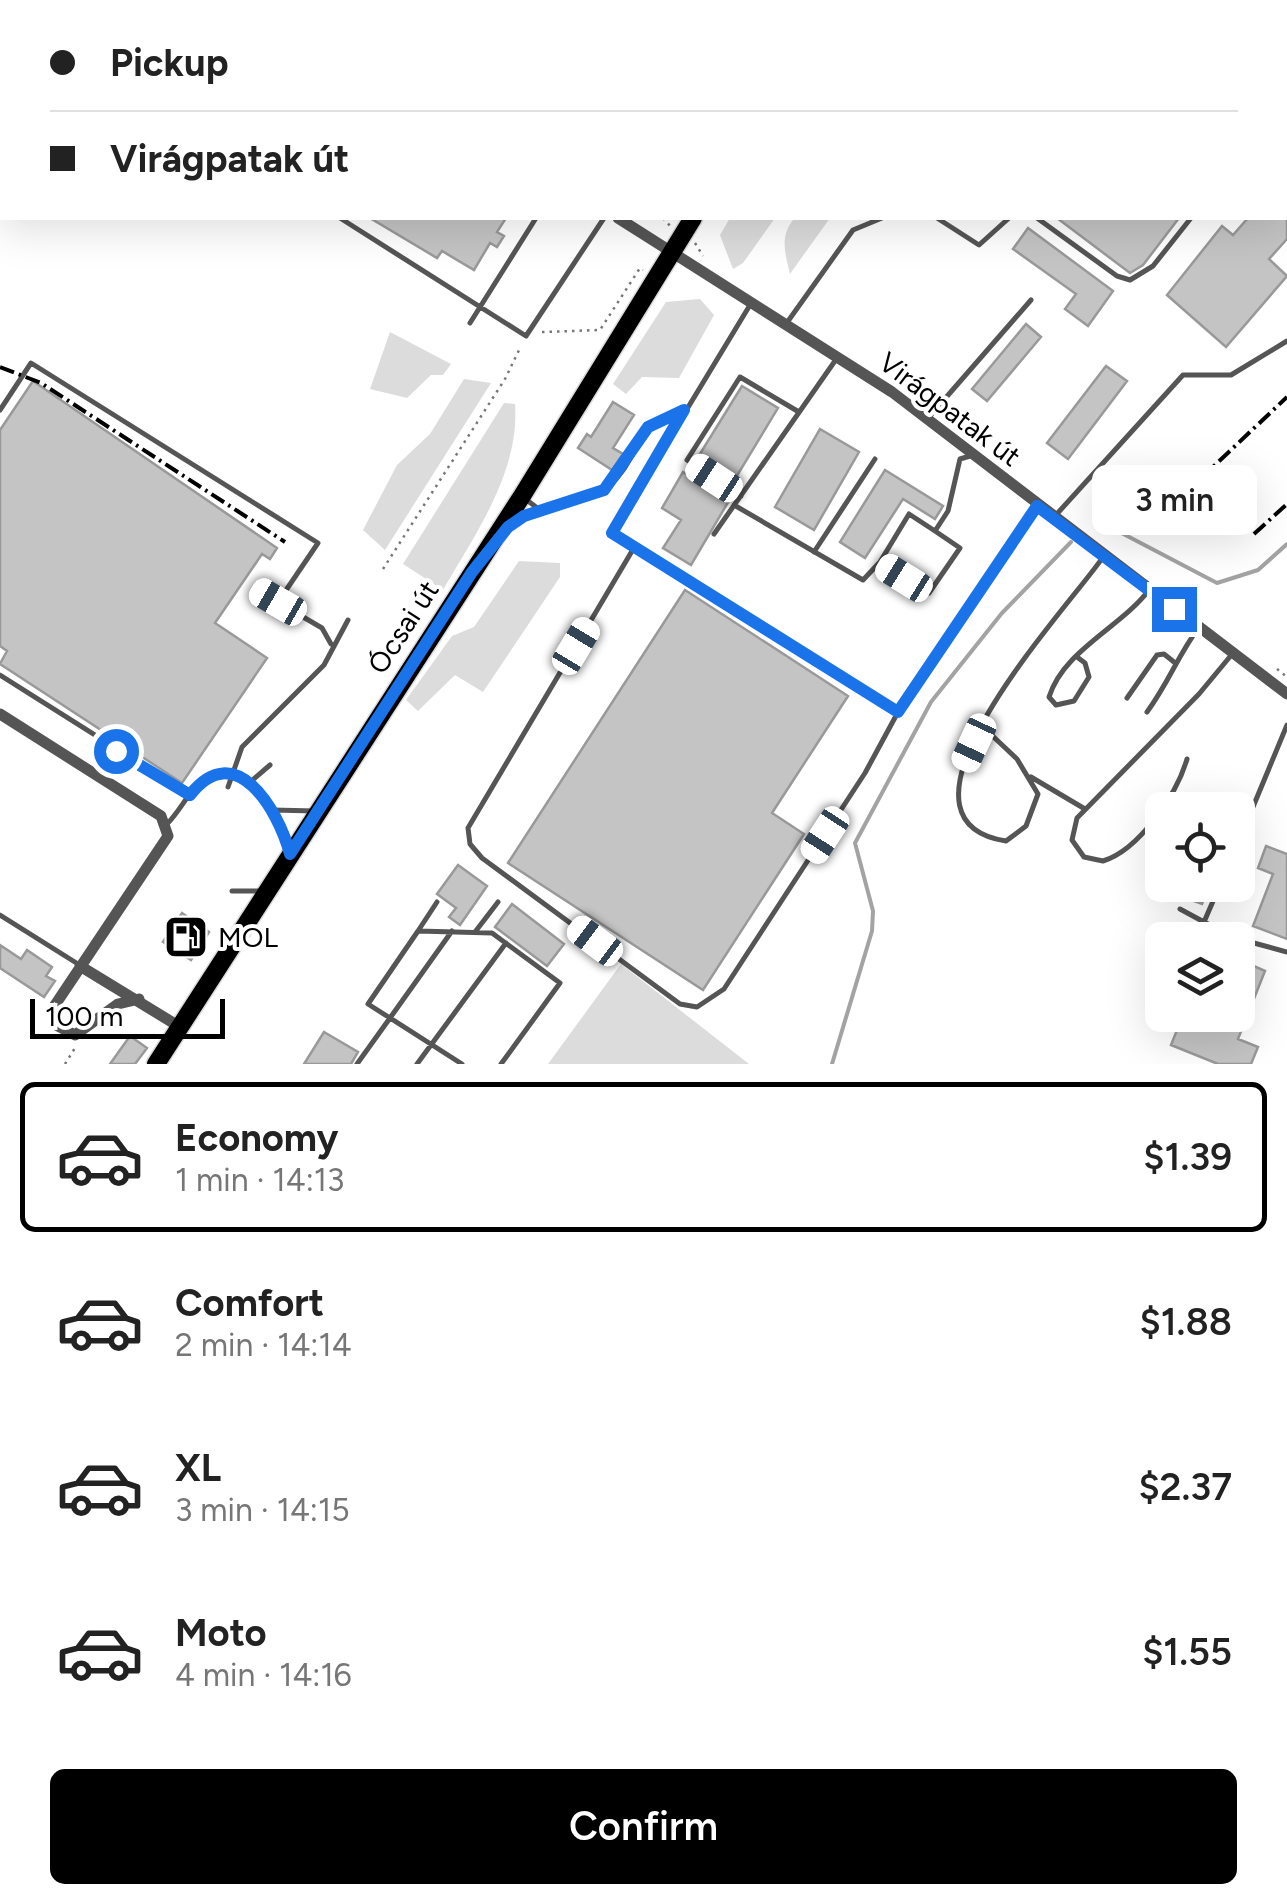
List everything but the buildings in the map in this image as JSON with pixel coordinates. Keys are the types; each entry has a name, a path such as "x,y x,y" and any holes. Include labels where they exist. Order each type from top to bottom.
{"main road":[{"name":"Ócsai út","path":"158,1063 316,810 522,496 653,276 692,220"}],"street":[{"name":"Virágpatak út","path":"621,220 927,419 1287,694"},
{"path":"0,714 161,816 167,825 168,836 52,1008 54,1024 75,1035 86,1031 118,1004 138,998"},
{"path":"80,966 180,1027"}],"lane":[{"path":"343,220 526,336 603,220"},
{"path":"470,323 535,220"},
{"path":"785,326 854,230 877,220"},
{"path":"940,220 979,245 1007,220"},
{"path":"1040,220 1117,276 1130,280 1153,266 1189,220"},
{"path":"927,419 1031,300"},
{"path":"750,305 612,533 898,712"},
{"path":"1053,519 1183,374 1231,375 1287,342"},
{"path":"714,534 836,358"},
{"path":"0,410 31,363 318,543 278,602"},
{"path":"740,496 687,460 740,378 799,412"},
{"path":"472,572 512,523 604,490 648,427 684,410"},
{"path":"935,531 948,511 960,459 973,456"},
{"path":"814,552 875,459"},
{"path":"522,496 540,510"},
{"path":"734,506 863,580 880,562 909,514 960,548 929,593 880,562"},
{"path":"635,546 468,828 468,836 482,858 680,1004 705,1005 724,989 865,773 898,712 1037,506"},
{"path":"1031,777 1038,794 1036,810 1016,836 1006,841 993,839 974,826 963,812 960,772 982,726 1035,639 1103,557"},
{"path":"257,590 322,628 331,644"},
{"path":"1077,657 1085,664 1089,677 1074,702 1056,705 1050,692 1077,657 1096,637 1120,623 1148,590"},
{"path":"228,787 242,748 324,665 331,644 348,620"},
{"path":"1146,712 1174,675 1174,662 1198,628"},
{"path":"1186,759 1183,773 1156,814 1114,858 1093,860 1077,849 1072,830 1084,808 1199,694 1233,653"},
{"path":"1127,698 1156,655 1164,654 1174,662"},
{"path":"0,675 190,795"},
{"path":"1255,802 1287,725"},
{"path":"982,726 1031,777 1084,808"},
{"path":"248,784 270,765"},
{"path":"167,825 204,778 216,771 231,772 273,810 290,854"},
{"path":"273,810 316,810"},
{"path":"232,890 269,890"},
{"path":"437,902 368,1004 462,1064"},
{"path":"474,932 498,902"},
{"path":"1180,909 1204,922 1213,902"},
{"path":"1,917 80,966"},
{"path":"418,931 492,933 560,983 501,1064"},
{"path":"356,1064 452,931"},
{"path":"417,1064 506,943"},
{"path":"1255,943 1287,952"}],"path":[{"path":"542,332 600,330 640,268 653,276"},
{"path":"383,568 505,379 526,336"}],"shaded area":[{"path":"729,220 774,220 743,263 733,269 720,235"},
{"path":"793,220 829,220 790,274 785,238"},
{"path":"700,299 714,315 679,378 642,377 626,394 613,384 666,302"},
{"path":"390,332 451,364 443,375 431,375 407,398 370,389"},
{"path":"464,379 491,383 385,550 363,530 397,465 430,434"},
{"path":"504,403 515,404 511,453 482,524 443,590 403,564"},
{"path":"519,561 560,563 560,577 483,692 455,675 418,711 406,700 452,636 474,627"},
{"path":"621,964 749,1064 548,1064"}],"waterway":[{"path":"1112,528 1217,583 1258,570 1287,544"},
{"path":"832,1064 872,931 873,911 855,843 931,702 1002,613 1071,542"}],"railway":[{"path":"0,367 41,383 285,542"},
{"path":"1179,499 1287,397"},
{"path":"1254,534 1287,504"}],"place":[{"name":"MOL","path":"186,937"}],"route":[{"path":"116,751 174,789 190,795 216,771 231,772 246,781 273,810 290,854 472,572 508,527 524,516 604,490 615,480 648,427 663,416 684,410 612,533 898,712 1037,506 1174,609"}]}
